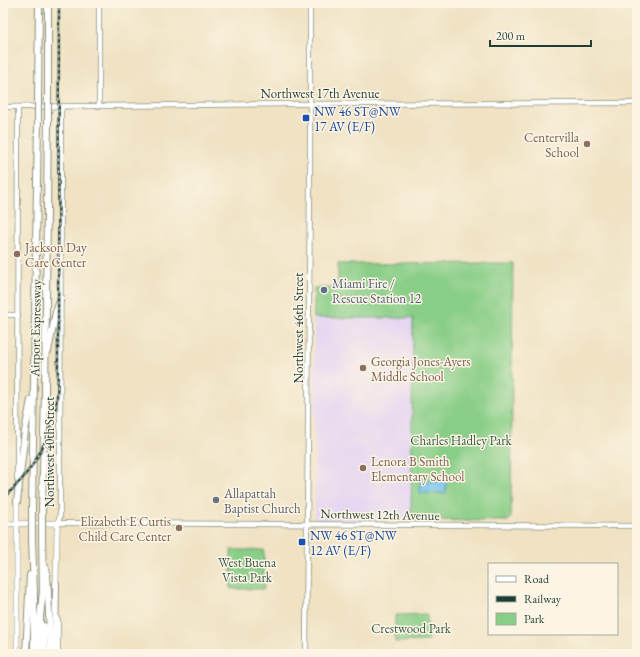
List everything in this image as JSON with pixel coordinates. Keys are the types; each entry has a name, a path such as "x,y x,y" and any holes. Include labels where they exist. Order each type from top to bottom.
{"highway":[{"name":"Airport Expressway","path":"34,654 32,510 39,3"},
{"name":"Airport Expressway","path":"40,654 40,617 43,591 42,509 45,376 48,5"},
{"path":"45,376 54,322 61,298"},
{"path":"17,502 27,416 33,392"},
{"path":"26,654 32,554"},
{"path":"42,558 47,573 51,654"},
{"path":"55,654 56,584"},
{"path":"43,591 45,654"}],"main road":[{"path":"99,3 99,106"},
{"name":"Northwest 46th Street","path":"306,654 308,524 310,3"},
{"name":"Northwest 17th Avenue","path":"3,107 637,103"},
{"path":"17,654 18,107"},
{"name":"Northwest 40th Street","path":"58,654 56,584 57,531 60,493 62,107"},
{"path":"3,315 18,315"},
{"name":"Northwest 12th Avenue","path":"3,524 637,526"}],"shaded area":[{"path":"314,318 413,318 411,520 315,519"}],"green space":[{"name":"Charles Hadley Park","path":"513,263 511,517 508,521 411,520 413,318 314,318 314,288 338,288 338,264"},
{"name":"West Buena Vista Park","path":"231,550 264,550 264,589 231,589"},
{"name":"Crestwood Park","path":"427,614 428,641 395,642 395,615"}],"water":[{"path":"420,481 446,481 446,493 420,493"}],"railway":[{"path":"3,498 24,477 40,453 51,426 57,397 59,3"}],"place":[{"name":"NW 46 ST@NW 17 AV (E/F)","path":"306,118"},
{"name":"Centervilla School","path":"587,144"},
{"name":"Jackson Day Care Center","path":"17,254"},
{"name":"Miami Fire / Rescue Station 12","path":"324,290"},
{"name":"Georgia Jones-Ayers Middle School","path":"363,368"},
{"name":"Lenora B Smith Elementary School","path":"363,468"},
{"name":"Allapattah Baptist Church","path":"216,500"},
{"name":"Elizabeth E Curtis Child Care Center","path":"179,528"},
{"name":"NW 46 ST@NW 12 AV (E/F)","path":"302,542"}]}
